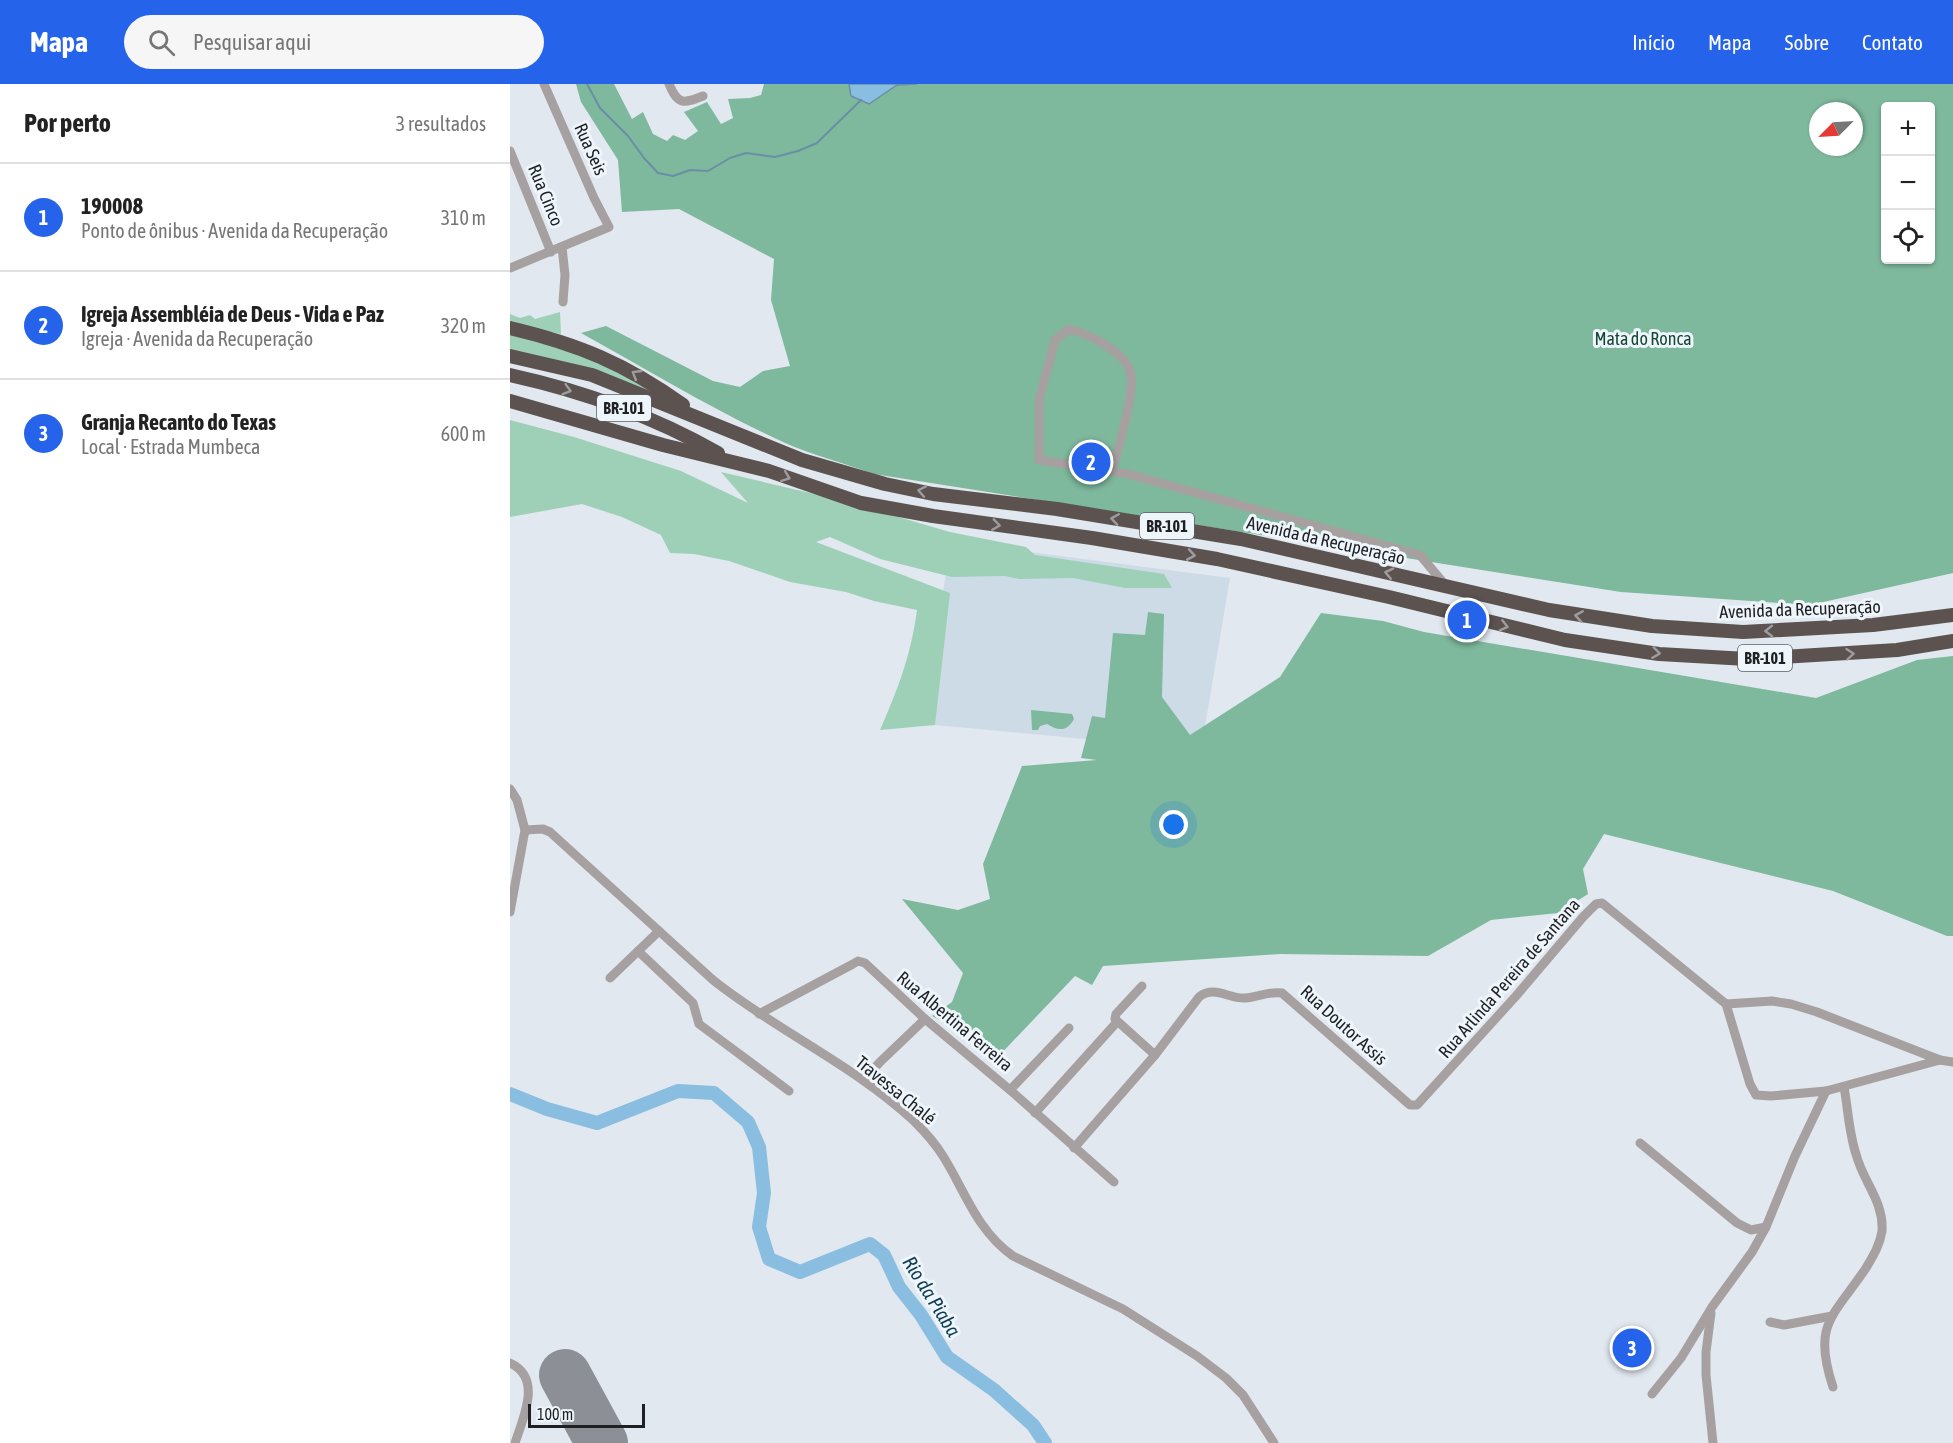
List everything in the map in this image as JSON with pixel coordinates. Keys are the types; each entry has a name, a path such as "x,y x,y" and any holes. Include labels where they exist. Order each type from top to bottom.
{"highway":[{"path":"510,328 553,339 605,357 648,381 701,419"},
{"name":"BR-101","path":"510,356 592,375 701,419"},
{"name":"BR-101","path":"510,375 581,394 643,415 682,433 730,460 861,502 933,516 1197,555 1389,597 1577,642 1659,654 1747,659 1833,656 1897,650 1953,641"},
{"path":"510,401 653,442 730,460"},
{"name":"Avenida da Recuperação","path":"701,419 802,460 885,484 933,494 1057,509 1241,539 1549,610 1678,629 1743,632 1809,630 1909,622 1953,615"}],"street":[{"name":"Rua Seis","path":"544,84 609,227 562,247"},
{"path":"669,84 680,101 687,102 703,96"},
{"name":"Rua Cinco","path":"510,151 551,252"},
{"path":"510,268 562,247 565,275 562,302"},
{"path":"1112,472 1131,390 1131,372 1120,356 1088,334 1069,329 1055,340 1039,400 1039,460 1112,472 1128,474 1420,555 1446,586"},
{"path":"510,789 517,800 525,830 510,912"},
{"name":"Travessa Chalé","path":"525,830 543,829 556,837 713,980 759,1014 864,1080 913,1121 942,1154 979,1221 1000,1247 1013,1256 1130,1313 1197,1356 1226,1378 1243,1395 1274,1443"},
{"name":"Rua Arlinda Pereira de Santana","path":"1402,1099 1413,1106 1419,1103 1596,904 1602,903 1608,907 1726,1005"},
{"path":"610,978 659,931"},
{"path":"638,951 693,1003 699,1024 789,1091"},
{"name":"Rua Albertina Ferreira","path":"759,1014 862,961 925,1019 1114,1182"},
{"path":"1035,1113 1116,1020 1116,1014 1142,986"},
{"name":"Rua Doutor Assis","path":"1155,1055 1199,997 1208,992 1242,998 1274,992 1282,993 1402,1099"},
{"path":"1940,1060 1844,1087 1760,1096 1753,1091 1726,1005 1772,1001 1791,1004 1940,1060 1953,1062"},
{"path":"864,1080 925,1019"},
{"path":"1074,1148 1155,1055 1116,1020"},
{"path":"1010,1090 1069,1028"},
{"path":"1833,1387 1824,1354 1824,1339 1832,1316 1879,1245 1882,1219 1877,1199 1855,1154 1844,1087"},
{"path":"1652,1394 1681,1358 1712,1307 1752,1252 1766,1227 1795,1155 1826,1090"},
{"path":"1640,1143 1737,1223 1751,1230 1766,1227"},
{"path":"1712,1307 1706,1352 1706,1375 1713,1443"},
{"path":"1770,1322 1784,1325 1832,1316"},
{"path":"510,1362 522,1371 530,1390 515,1443"}],"shaded area":[{"path":"952,542 1230,578 1201,750 935,725 943,591"}],"green space":[{"name":"Mata do Ronca","path":"576,84 614,84 632,119 643,112 653,134 667,141 673,135 685,140 698,131 684,112 707,102 721,124 733,118 728,99 761,95 764,84 1953,84 1953,573 1810,605 1621,592 874,474 783,442 731,417 581,333 606,326 713,381 740,387 763,371 790,366 771,300 774,259 679,209 622,212 618,160 581,102"},
{"path":"560,312 561,334 510,324 510,314 520,318 530,315 535,319"},
{"path":"510,334 607,361 666,398 510,352"},
{"path":"510,420 574,437 681,471 748,503 721,472 840,500 950,532 1026,547 1035,555 1164,574 1172,588 1125,588 1073,578 952,577 880,559 830,537 816,542 950,593 935,725 880,730 903,672 917,610 874,601 846,592 790,582 729,561 694,554 670,553 661,535 622,517 582,504 510,517"},
{"path":"1148,612 1164,614 1162,697 1190,735 1280,677 1321,613 1383,621 1424,632 1816,698 1917,660 1953,656 1953,936 1947,936 1833,891 1604,834 1583,869 1588,894 1558,913 1491,920 1428,956 1280,954 1103,966 1092,985 1075,976 995,1060 947,1024 932,1016 952,1002 963,973 902,899 958,910 990,899 983,864 1022,766 1097,760 1081,758 1092,716 1105,718 1113,633 1145,635"},
{"path":"1031,710 1072,714 1074,719 1062,729 1047,724 1040,726 1038,730 1032,730"}],"water":[{"path":"849,84 917,84 897,85 869,104 851,96"}],"waterway":[{"path":"587,84 600,108 628,136 658,173 673,176 690,170 708,171 730,158 746,153 775,157 798,151 817,143 861,100"},
{"name":"Rio da Piaba","path":"510,1094 547,1109 597,1123 678,1091 714,1093 748,1122 759,1147 764,1193 759,1227 769,1259 800,1272 870,1244 884,1255 899,1287 921,1315 947,1357 994,1390 1033,1425 1045,1443"}],"runway":[{"path":"565,1375 602,1443"}],"place":[{"name":"Igreja Assembléia de Deus - Vida e Paz","path":"1091,462"},
{"name":"190008","path":"1467,620"},
{"name":"Granja Recanto do Texas","path":"1632,1348"}]}
